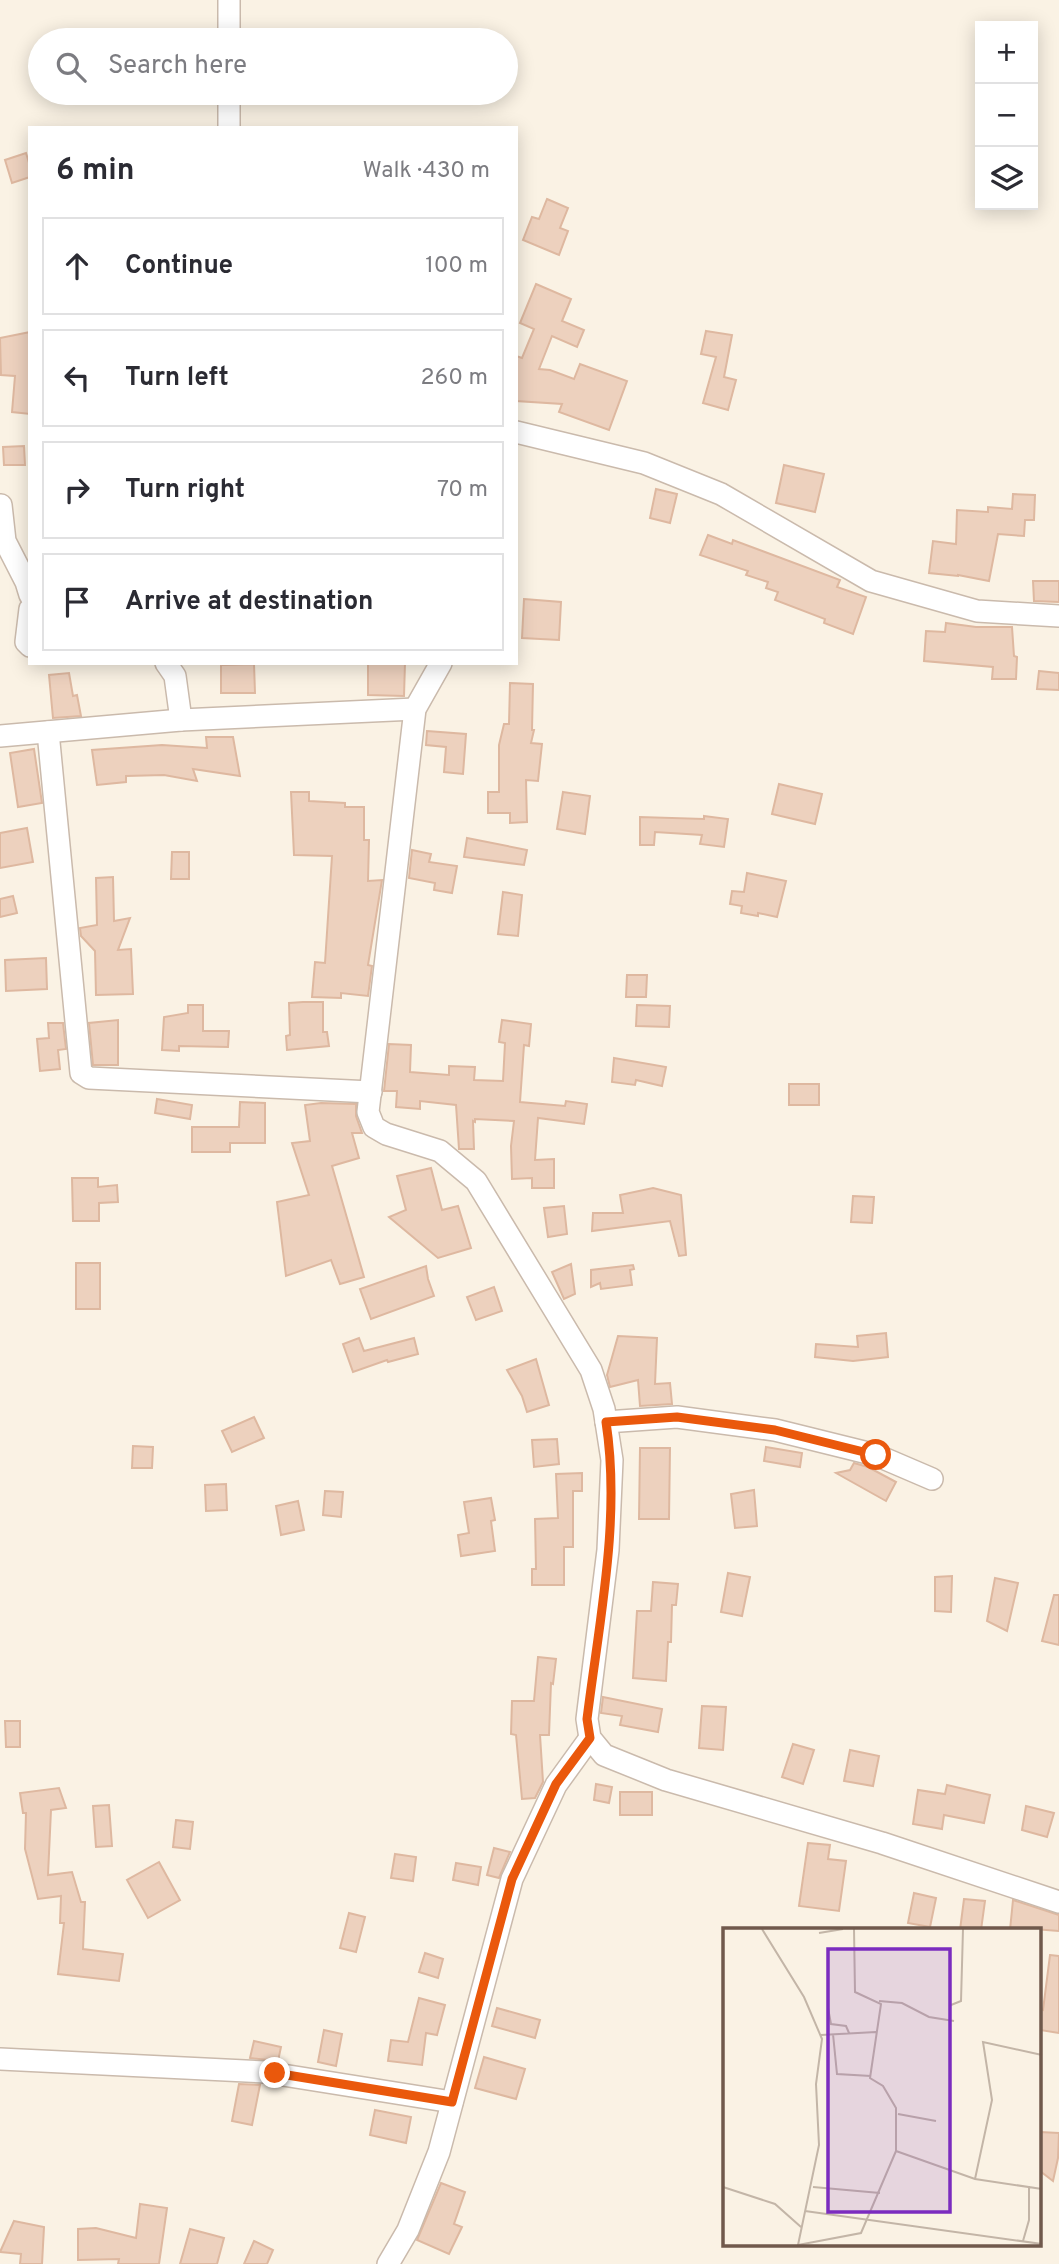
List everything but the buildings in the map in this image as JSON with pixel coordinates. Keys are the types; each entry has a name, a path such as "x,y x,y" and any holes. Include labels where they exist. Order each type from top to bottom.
{"street":[{"path":"229,0 229,28"},
{"path":"229,105 229,126"},
{"path":"518,432 644,463 721,494 871,581 977,611 1059,616"},
{"path":"1,505 5,541 28,588"},
{"path":"28,623 28,644"},
{"path":"167,665 175,676 181,720"},
{"path":"440,665 415,709 368,1112 374,1127 440,1151 476,1181 591,1370 606,1422 612,1460 608,1537 587,1719 590,1738 604,1755 666,1780 882,1843 1059,1902"},
{"path":"0,736 181,720 415,709"},
{"path":"48,732 81,1073 89,1078 371,1092"},
{"path":"606,1422 677,1417 775,1430 876,1455 932,1479"},
{"path":"387,2264 408,2230 439,2152 512,1879 556,1784 590,1738"},
{"path":"0,2059 254,2071 452,2102"}],"route":[{"path":"275,2073 452,2102 512,1879 556,1784 590,1738 587,1719 608,1550 612,1460 606,1422 677,1417 775,1430 876,1455"}]}
